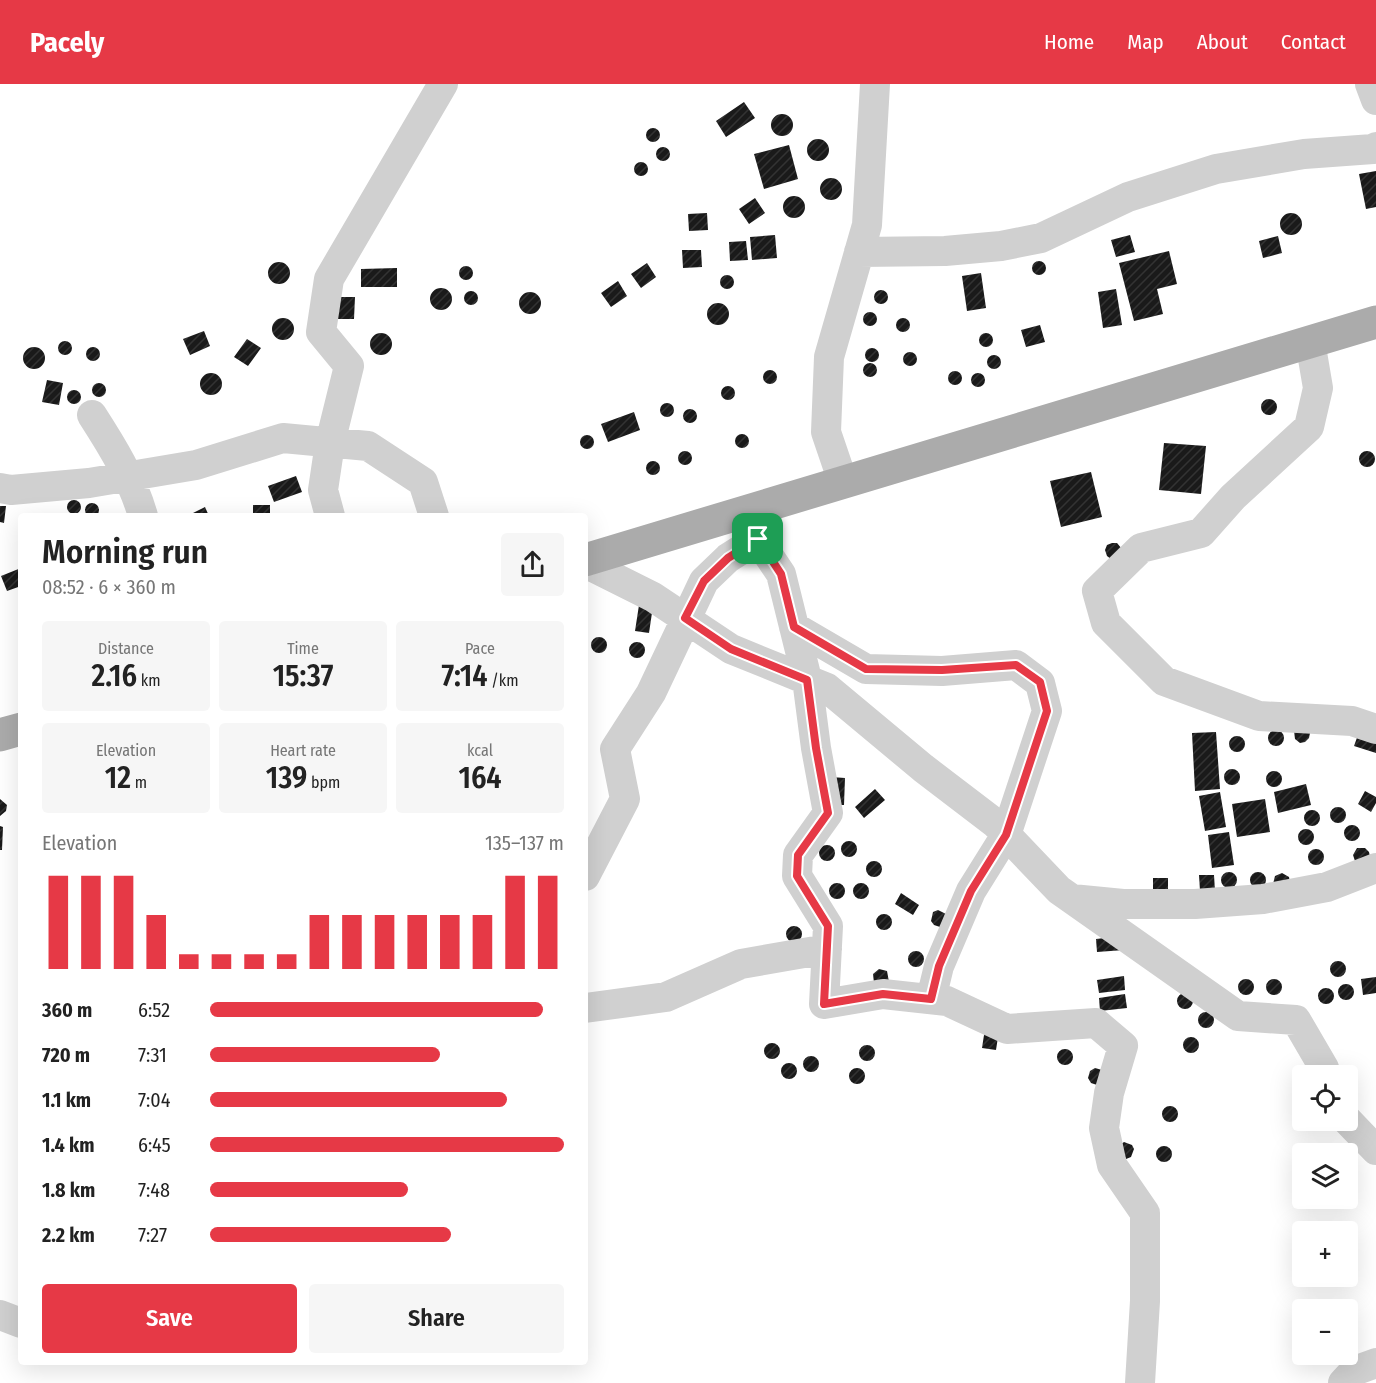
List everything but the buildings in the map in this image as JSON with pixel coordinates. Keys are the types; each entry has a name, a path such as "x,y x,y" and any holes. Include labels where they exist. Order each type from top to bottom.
{"main road":[{"path":"588,560 749,526 843,482 1376,322"},
{"path":"0,735 18,730"}],"street":[{"path":"329,513 323,490 330,443 349,366 321,332 329,279 443,84"},
{"path":"843,482 826,432 829,357 867,225 875,84"},
{"path":"1370,84 1376,100"},
{"path":"859,252 945,251 1000,246 1041,238 1128,197 1216,169 1304,154 1376,147"},
{"path":"1310,342 1318,388 1309,428 1233,497 1201,533 1141,548 1097,591 1106,623 1164,681 1259,716 1352,721 1376,729"},
{"path":"92,416 112,446 142,513"},
{"path":"0,488 11,490 89,483 196,465 283,438 368,446 423,482 433,513"},
{"path":"588,870 625,799 615,749 651,693 704,581 728,558 749,526 781,574 807,680 828,813 798,855 797,876 828,926 824,1004 883,994 947,1001 1007,1029 1096,1023 1124,1046 1109,1094 1104,1128 1112,1165 1145,1213 1145,1301 1140,1383"},
{"path":"588,563 653,597 731,649 827,688 923,768 995,823 1059,890 1238,1016 1296,1020 1322,1065"},
{"path":"794,627 866,669 942,670 1016,665 1040,682 1047,711 1006,835 971,891 939,966 931,999"},
{"path":"1072,899 1123,904 1195,904 1263,899 1327,887 1376,868"},
{"path":"588,1008 666,997 741,964 827,949"},
{"path":"1358,1131 1376,1150"},
{"path":"0,1315 18,1322"},
{"path":"1343,1383 1354,1371 1376,1363"}],"route":[{"path":"758,539 781,574 794,627 866,669 942,670 1016,665 1040,682 1047,711 1006,835 971,891 939,966 931,999 883,994 824,1004 828,926 797,876 798,855 828,813 807,680 731,649 685,618 704,581 728,558 758,539"}]}
